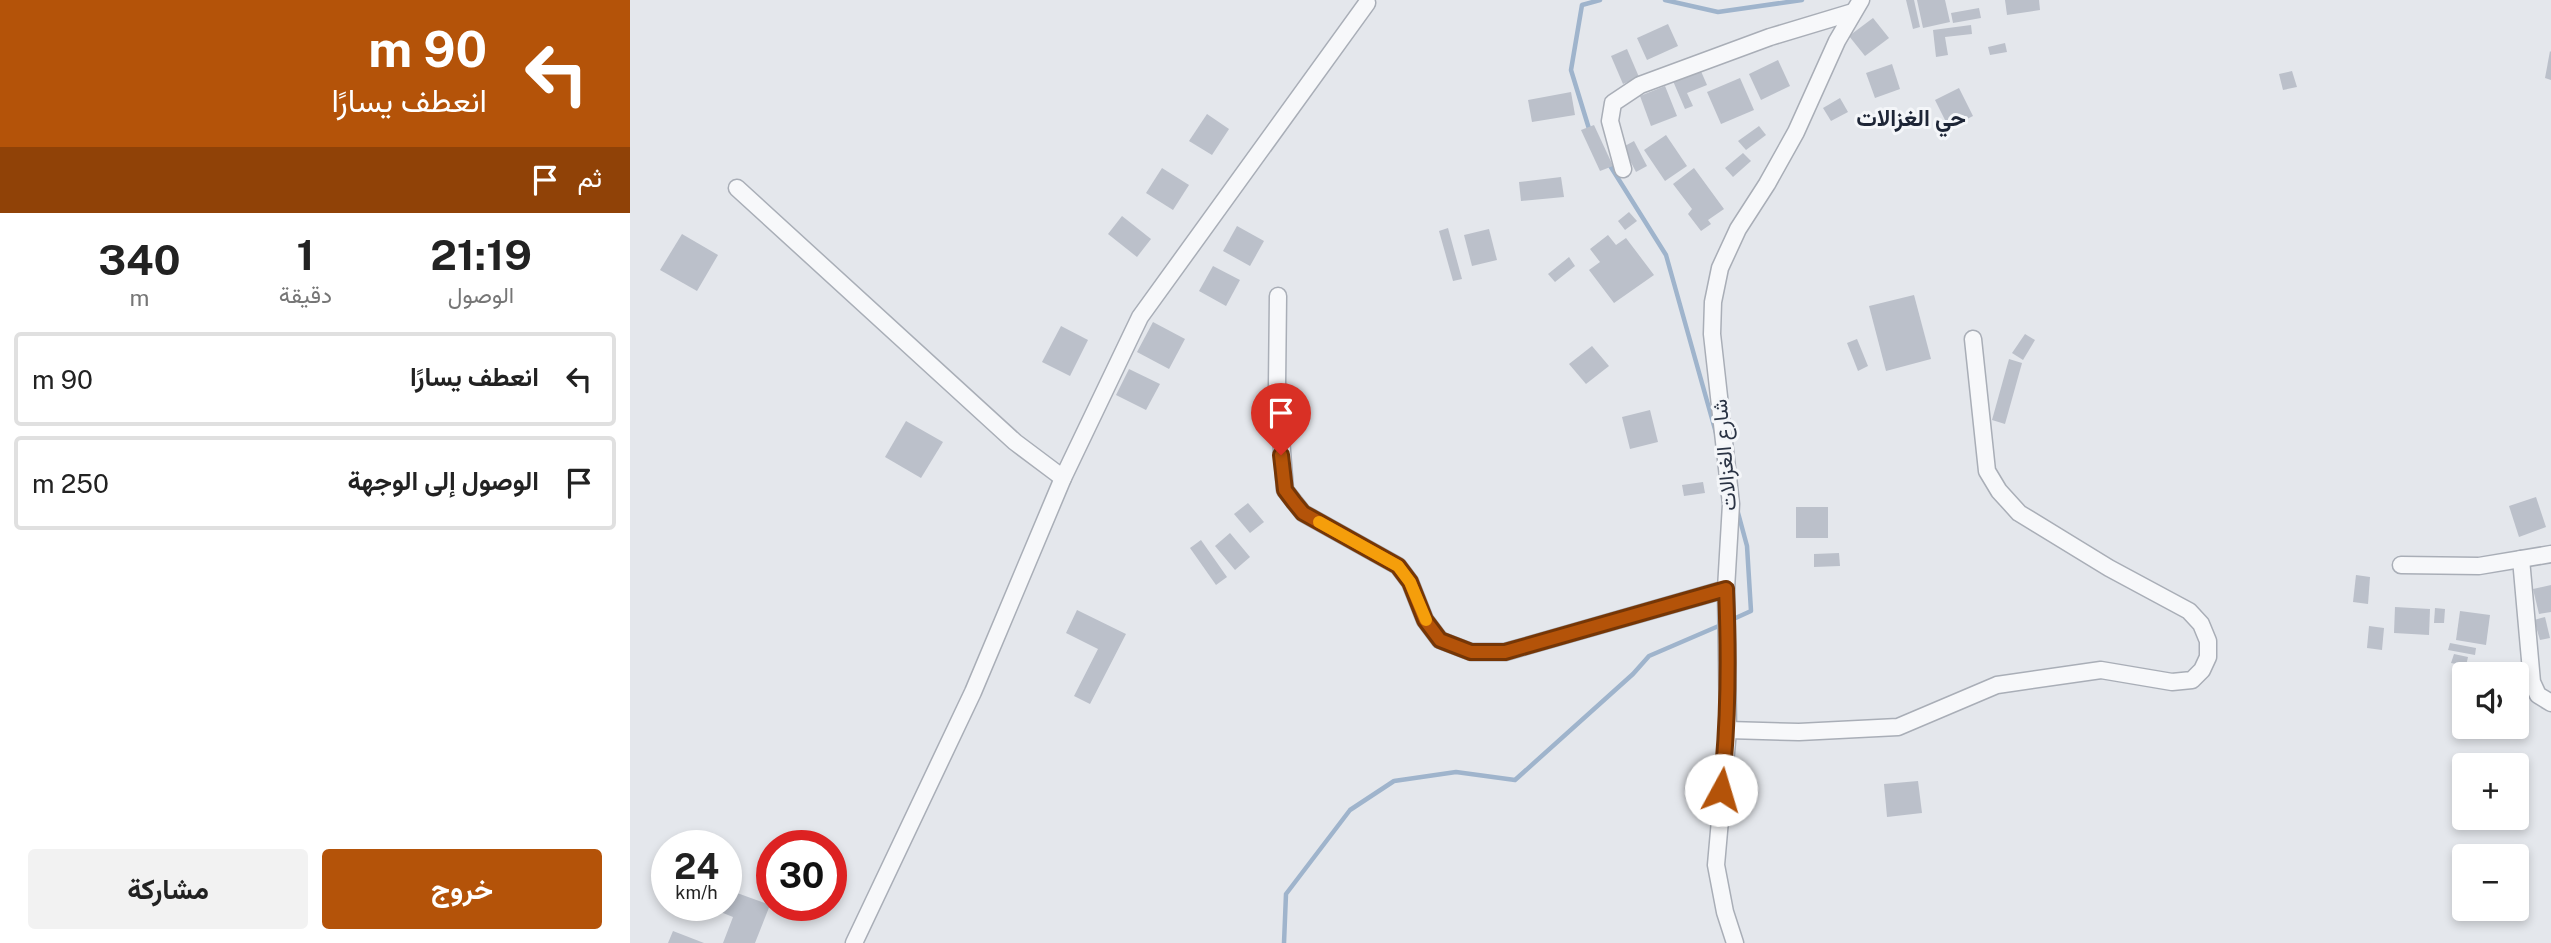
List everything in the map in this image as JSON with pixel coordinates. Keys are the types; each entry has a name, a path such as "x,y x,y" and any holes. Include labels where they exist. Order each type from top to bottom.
{"street":[{"path":"854,943 973,692 1063,478 1140,317 1367,3"},
{"path":"1623,169 1609,121 1613,103 1627,93 1640,85 1857,6"},
{"name":"شارع الغزالات","path":"1735,943 1716,865 1728,730 1726,589 1731,504 1712,334 1713,302 1720,268 1738,229 1796,132 1832,51 1857,6"},
{"path":"737,188 1015,442 1063,478"},
{"path":"1278,296 1277,386 1285,490 1303,513 1398,566 1410,582 1425,620 1440,640 1471,652 1505,652 1726,589"},
{"path":"1728,730 1799,732 1898,727 1997,685 2101,670 2172,682 2192,680 2202,670 2208,657 2208,641 2201,624 2189,611 2109,568 2019,513 1999,491 1987,471 1973,339"},
{"path":"2400,565 2479,566 2551,554"},
{"path":"2521,559 2532,682 2538,695 2551,704"}],"building":[{"path":"1906,0 1914,0 1920,27 1913,29"},
{"path":"1917,0 1945,0 1950,22 1923,28"},
{"path":"2005,0 2039,0 2040,10 2007,15"},
{"path":"1979,8 1981,18 1953,23 1951,13"},
{"path":"1873,18 1889,38 1865,56 1849,36"},
{"path":"1668,24 1678,46 1647,60 1637,38"},
{"path":"1971,25 1972,34 1945,37 1948,55 1936,57 1933,30"},
{"path":"2005,43 2007,52 1990,55 1988,47"},
{"path":"1627,49 1639,77 1623,84 1611,56"},
{"path":"2551,52 2551,80 2545,78"},
{"path":"1778,60 1790,86 1761,100 1749,74"},
{"path":"1892,64 1900,89 1875,98 1866,73"},
{"path":"1700,69 1707,85 1687,93 1693,106 1685,109 1673,81"},
{"path":"2292,71 2297,87 2283,90 2279,74"},
{"path":"1740,78 1754,110 1721,124 1707,92"},
{"path":"1665,86 1677,116 1651,126 1640,96"},
{"path":"1959,88 1973,116 1949,128 1935,100"},
{"path":"1571,92 1575,115 1532,122 1528,100"},
{"path":"1840,98 1848,112 1831,121 1823,108"},
{"path":"1207,114 1229,129 1212,155 1189,141"},
{"path":"1594,125 1613,166 1600,171 1581,130"},
{"path":"1759,126 1766,135 1746,150 1738,141"},
{"path":"1666,135 1687,166 1665,181 1644,150"},
{"path":"1634,141 1647,166 1636,172 1623,147"},
{"path":"1743,153 1751,161 1733,177 1725,168"},
{"path":"1162,168 1189,185 1173,210 1146,193"},
{"path":"1694,168 1724,209 1708,220 1711,224 1701,231 1688,214 1692,209 1673,184"},
{"path":"1561,177 1564,197 1521,201 1519,182"},
{"path":"1629,212 1637,221 1625,230 1618,221"},
{"path":"1122,216 1151,239 1137,257 1108,234"},
{"path":"1237,226 1264,241 1250,266 1223,251"},
{"path":"1448,228 1462,279 1453,281 1439,231"},
{"path":"1489,229 1497,260 1472,266 1464,235"},
{"path":"682,234 718,255 697,291 660,270"},
{"path":"1608,235 1616,245 1626,238 1654,275 1614,303 1589,270 1600,262 1590,249"},
{"path":"1569,257 1575,266 1555,282 1548,274"},
{"path":"1213,266 1240,280 1226,306 1199,291"},
{"path":"1914,295 1931,359 1886,371 1869,306"},
{"path":"1153,322 1185,339 1169,369 1137,352"},
{"path":"1061,326 1088,340 1070,376 1042,362"},
{"path":"2025,334 2035,340 2023,360 2012,353"},
{"path":"1857,339 1868,366 1858,371 1847,343"},
{"path":"1592,346 1609,366 1586,384 1569,364"},
{"path":"2009,359 2022,363 2005,424 1992,420"},
{"path":"1129,369 1160,384 1146,410 1116,395"},
{"path":"1650,410 1658,442 1630,449 1622,417"},
{"path":"906,421 943,442 921,478 885,457"},
{"path":"1703,482 1705,493 1684,496 1682,485"},
{"path":"2536,497 2546,527 2519,537 2509,506"},
{"path":"1248,503 1264,522 1250,533 1234,514"},
{"path":"1796,507 1828,507 1828,538 1796,538"},
{"path":"1230,533 1250,557 1235,570 1215,546"},
{"path":"1201,540 1227,577 1216,585 1190,548"},
{"path":"1839,553 1840,566 1814,567 1814,554"},
{"path":"2356,575 2370,577 2368,604 2353,602"},
{"path":"2551,585 2551,612 2539,614 2533,589"},
{"path":"2395,607 2430,609 2429,635 2394,633"},
{"path":"2435,608 2445,609 2444,623 2434,623"},
{"path":"1077,610 1126,634 1090,704 1074,696 1098,649 1066,633"},
{"path":"2460,611 2490,615 2486,645 2456,640"},
{"path":"2545,617 2550,638 2540,640 2534,620"},
{"path":"2369,626 2384,628 2382,650 2367,648"},
{"path":"2450,643 2476,648 2475,655 2448,650"},
{"path":"2454,654 2468,657 2467,662 2451,663"},
{"path":"1918,781 1922,813 1887,817 1884,784"},
{"path":"742,895 756,900 756,921 764,921 755,943 723,943 731,921 742,921"},
{"path":"673,931 704,943 668,943"}],"waterway":[{"path":"1590,132 1571,70 1582,5 1600,0"},
{"path":"1665,0 1718,12 1802,0"},
{"path":"1609,164 1666,255 1716,433"},
{"path":"1729,621 1751,611 1747,546 1737,509"},
{"path":"1284,943 1286,894 1350,810 1394,781 1456,772 1515,780 1633,674 1649,656 1721,625"}],"slow traffic":[{"path":"1319,522 1398,566 1410,582 1426,620"}],"district":[{"name":"حي الغزالات","path":"1911,117"}],"route":[{"path":"1281,455 1285,490 1303,513 1398,566 1410,582 1425,620 1440,640 1471,652 1505,652 1726,589 1728,730 1721,790"}]}
